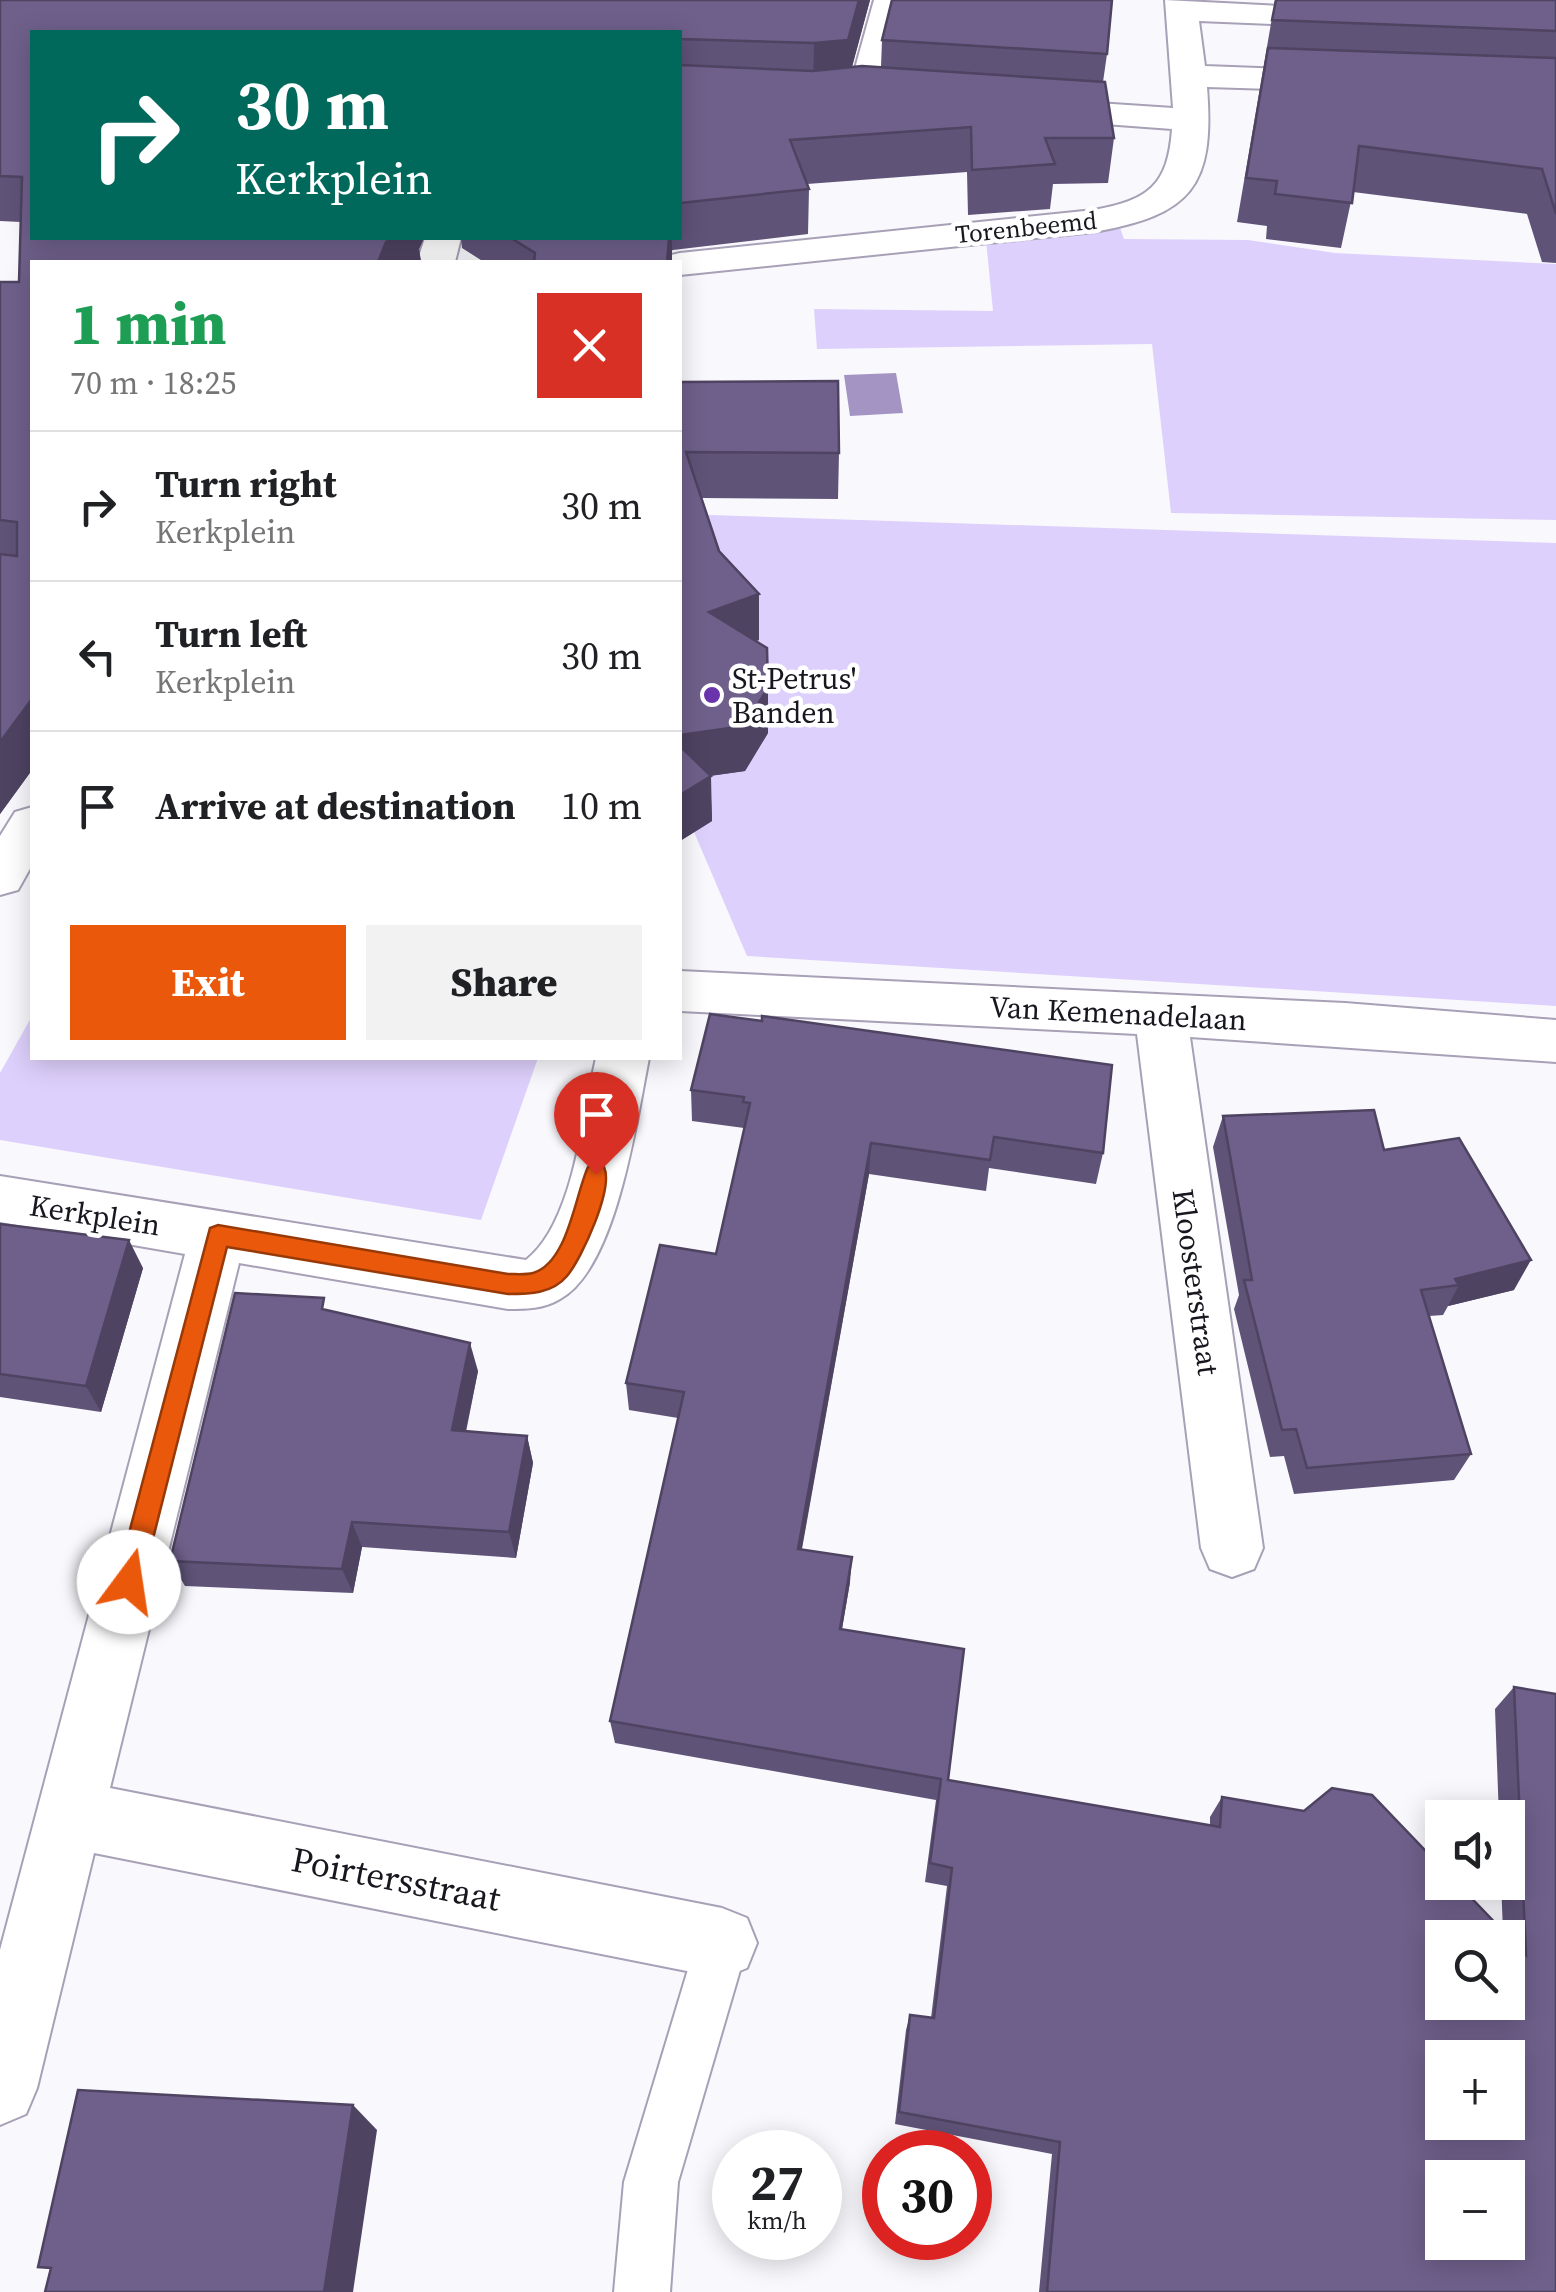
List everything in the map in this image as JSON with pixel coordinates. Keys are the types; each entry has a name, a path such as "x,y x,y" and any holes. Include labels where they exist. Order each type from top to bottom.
{"street":[{"path":"1181,5 1378,18"},
{"name":"Torenbeemd","path":"682,264 1129,214 1158,202 1178,183 1191,120 1181,5"},
{"path":"1189,76 1363,82"},
{"path":"825,102 860,98 899,100"},
{"path":"996,106 1191,120"},
{"path":"0,878 30,828"},
{"name":"Van Kemenadelaan","path":"682,991 1346,1024 1556,1041"},
{"name":"Kloosterstraat","path":"1161,1016 1232,1548"},
{"name":"Kerkplein","path":"0,1199 508,1284 537,1284 558,1270 588,1213 622,1060"},
{"path":"0,2088 218,1235"},
{"name":"Poirtersstraat","path":"70,1814 722,1943"}],"lane":[{"path":"860,98 886,0"},
{"path":"642,2292 652,2182 722,1943"}],"shaded area":[{"path":"1119,225 1124,239 1248,240 1335,253 1556,264 1556,520 1171,513 1152,344 817,349 814,309 993,311 986,240"},
{"path":"896,373 903,413 850,416 844,375"},
{"path":"682,514 1556,543 1556,1006 747,956 688,818"},
{"path":"30,1020 30,1060 537,1060 481,1220 0,1140 0,1073"}],"building":[{"path":"0,0 859,0 848,40 814,43 682,39 682,30 30,30 30,240 388,240 379,260 30,260 30,702 0,742 0,554 17,556 17,522 0,520 0,282 19,282 22,177 0,176"},
{"path":"892,0 1112,0 1107,54 882,40"},
{"path":"1276,0 1556,0 1556,31 1272,20"},
{"path":"1268,48 1556,58 1556,214 1542,169 1359,146 1352,203 1275,194 1277,181 1246,178"},
{"path":"682,65 813,71 862,66 1105,82 1114,138 1045,138 1055,164 972,170 971,127 790,140 809,189 682,203"},
{"path":"514,240 669,240 667,260 534,260 535,253"},
{"path":"838,381 839,453 686,452 719,551 759,594 709,612 767,648 768,688 744,726 682,735 682,382"},
{"path":"682,748 711,776 682,794"},
{"path":"710,1014 762,1021 762,1016 1112,1065 1103,1153 994,1137 990,1160 871,1143 798,1549 852,1557 840,1629 964,1649 948,1780 1220,1827 1222,1797 1304,1811 1332,1788 1372,1795 1425,1850 1425,1900 1473,1900 1492,1920 1425,1920 1425,2020 1525,2020 1525,1800 1519,1800 1514,1687 1556,1694 1556,2292 1047,2292 1060,2142 899,2112 910,2015 934,2018 952,1868 930,1863 941,1779 610,1721 684,1392 626,1383 660,1245 716,1254 750,1103 743,1102 744,1097 691,1090"},
{"path":"1374,1110 1384,1150 1459,1138 1531,1260 1455,1279 1459,1285 1421,1290 1471,1454 1307,1468 1296,1429 1282,1430 1244,1280 1252,1280 1223,1116"},
{"path":"0,1224 129,1240 86,1386 0,1374"},
{"path":"235,1293 324,1298 322,1309 470,1343 452,1430 527,1436 509,1532 352,1522 342,1569 170,1561"},
{"path":"78,2090 353,2105 324,2292 45,2292 51,2268 38,2267"}],"place":[{"name":"St-Petrus' Banden","path":"712,695"}],"route":[{"path":"129,1582 218,1235 508,1284 537,1284 558,1270 588,1213 596,1174"}]}
